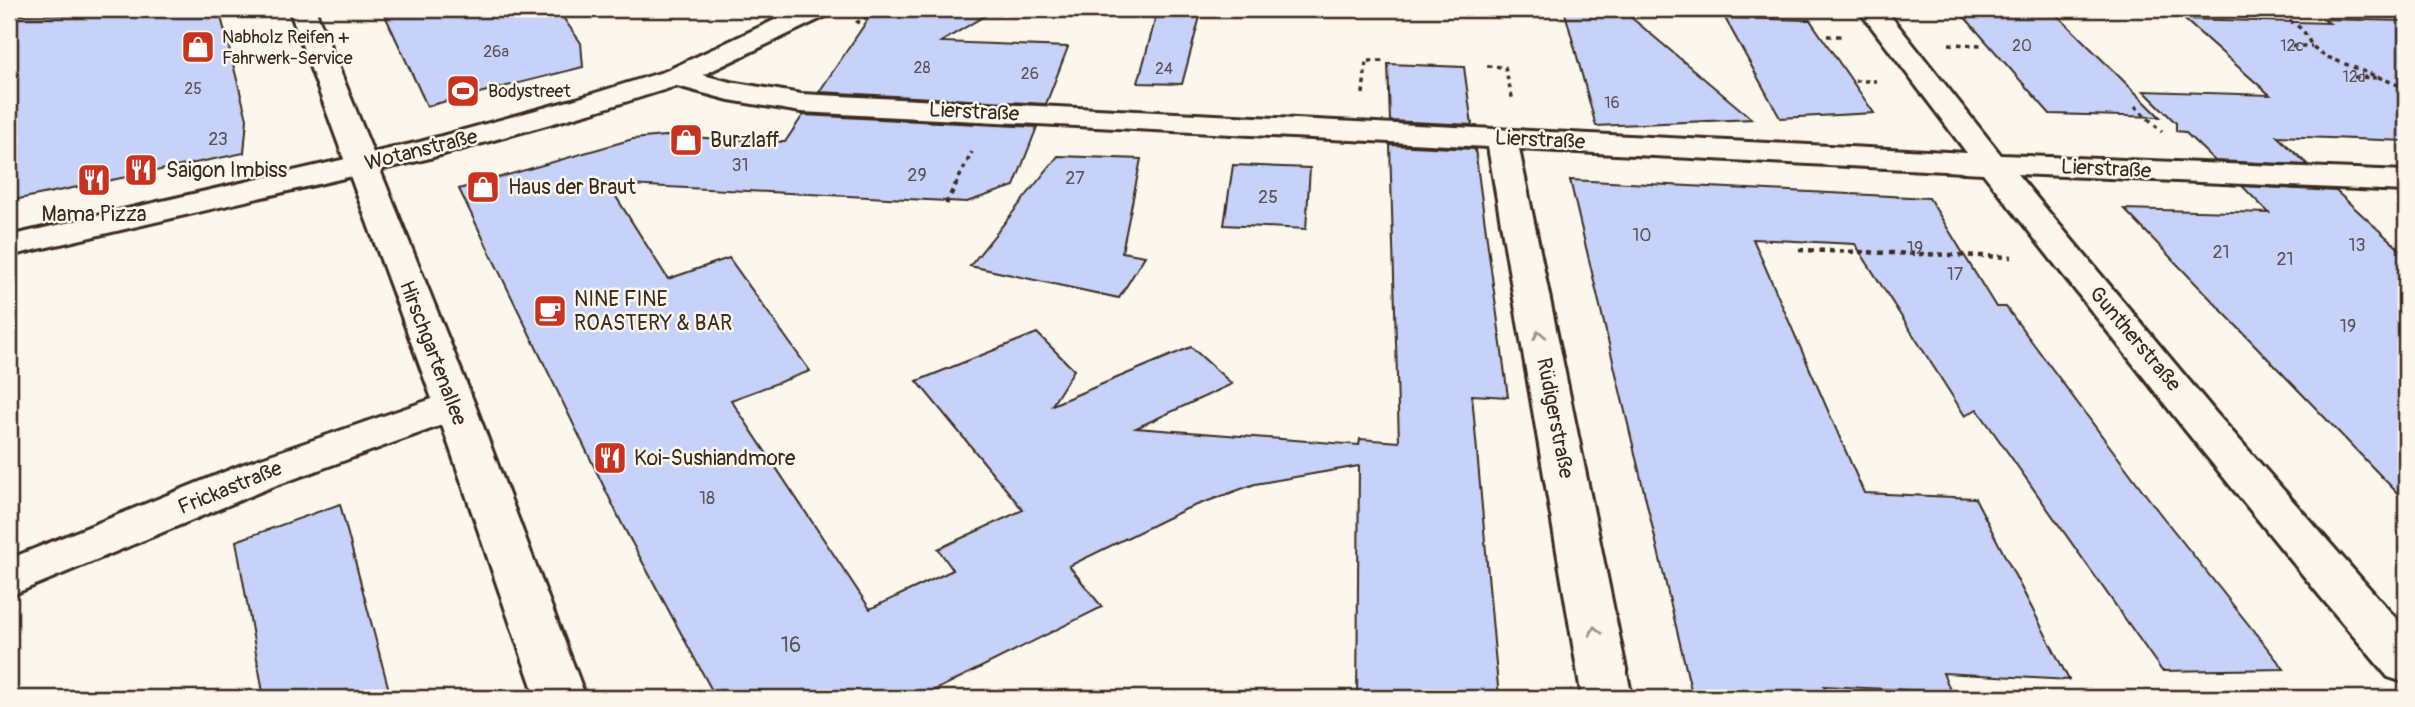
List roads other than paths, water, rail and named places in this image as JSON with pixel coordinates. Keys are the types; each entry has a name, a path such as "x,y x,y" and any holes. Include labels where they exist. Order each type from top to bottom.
{"street":[{"name":"Hirschgartenallee","path":"302,9 455,405 561,698"},
{"name":"Wotanstraße","path":"9,246 361,165 507,127 676,77 819,9"},
{"name":"Guntherstraße","path":"1871,9 1989,163 2406,663"},
{"name":"Lierstraße","path":"676,77 729,91 801,103 1507,121 1989,163 2406,181"},
{"name":"Rüdigerstraße","path":"1507,121 1607,698"},
{"name":"Frickastraße","path":"9,578 259,475 455,405"}],"place":[{"name":"Nabholz Reifen + Fahrwerk-Service","path":"198,47"},
{"name":"Bodystreet","path":"463,91"},
{"name":"Burzlaff","path":"686,140"},
{"name":"Saigon Imbiss","path":"141,170"},
{"name":"Mama Pizza","path":"94,180"},
{"name":"Haus der Braut","path":"483,187"},
{"name":"NINE FINE ROASTERY & BAR","path":"550,311"},
{"name":"Koi-Sushiandmore","path":"610,458"}]}
